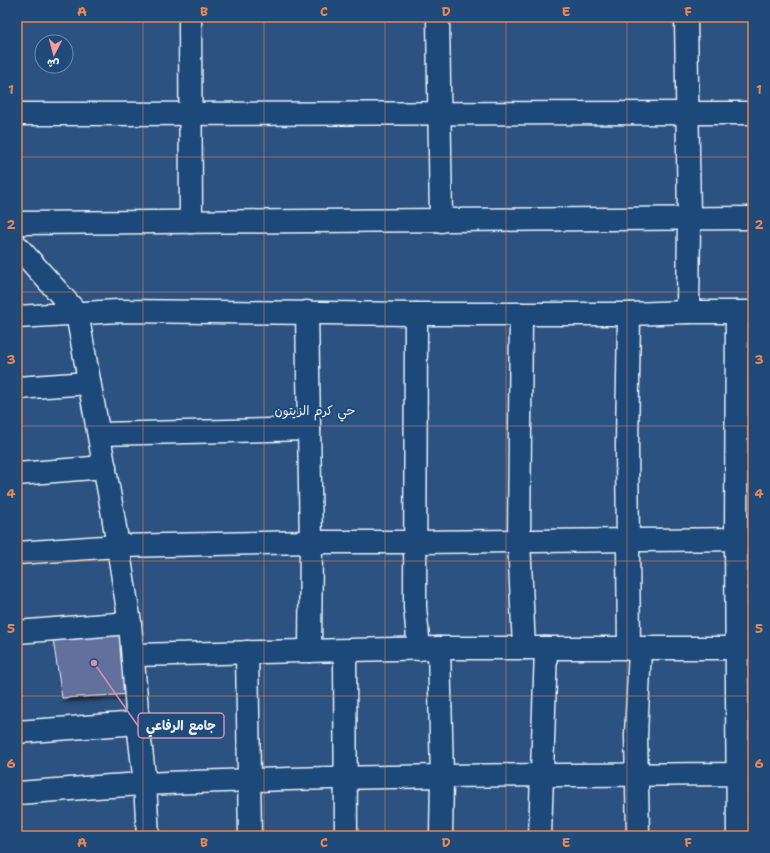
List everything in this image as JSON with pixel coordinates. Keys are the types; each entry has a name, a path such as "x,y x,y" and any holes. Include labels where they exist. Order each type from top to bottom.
{"street":[{"path":"190,17 191,222"},
{"path":"438,17 441,221"},
{"path":"686,17 689,219 688,312"},
{"path":"17,114 753,112"},
{"path":"17,223 753,218"},
{"path":"17,246 77,313 105,467 130,623 138,723 145,784 148,836"},
{"path":"17,317 118,311 416,314 629,314 745,312 745,774 738,836"},
{"path":"307,312 311,542 310,651"},
{"path":"416,314 415,606 429,649 442,777 440,836"},
{"path":"521,314 519,541 524,648"},
{"path":"629,314 627,446 628,540 635,649 638,836"},
{"path":"17,388 89,383"},
{"path":"99,434 309,429"},
{"path":"17,474 105,467"},
{"path":"17,553 118,546 311,542 744,539"},
{"path":"17,632 130,623"},
{"path":"540,836 546,648"},
{"path":"133,655 429,649 745,648"},
{"path":"345,651 346,836"},
{"path":"247,652 250,836"},
{"path":"17,732 138,723"},
{"path":"17,793 145,784 249,780 637,774 745,774"}],"building":[{"path":"128,627 133,694 62,698 52,633"}],"place":[{"name":"جامع الرفاعي","path":"94,663"}],"district":[{"name":"حي كرم الزيتون","path":"315,410"}]}
